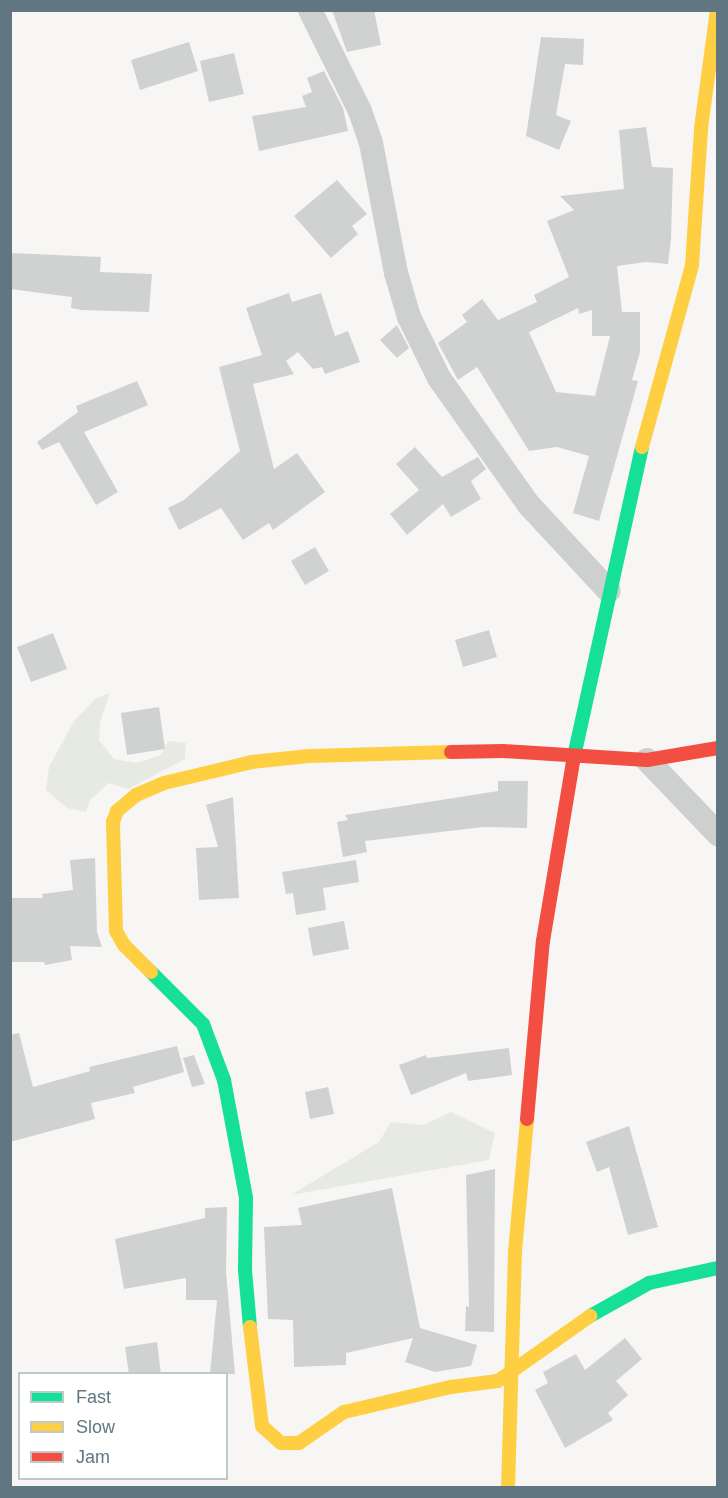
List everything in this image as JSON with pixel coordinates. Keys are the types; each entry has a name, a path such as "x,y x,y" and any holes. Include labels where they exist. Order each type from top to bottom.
{"street":[{"path":"310,10 360,111 371,143 396,273 409,317 439,378 530,505 609,591"},
{"path":"508,1488 509,1374 515,1252 543,941 574,755 609,591 646,429 692,264 701,128 717,10"},
{"path":"717,748 647,760 574,755 398,753 252,762 164,783 136,795 117,811 113,822 116,931 124,945 203,1024 224,1080 246,1197 245,1270 262,1426 271,1438 290,1444 344,1412 451,1387 486,1385 509,1374 605,1305 650,1283 717,1268"},
{"path":"647,760 717,834"}],"shaded area":[{"path":"110,693 100,722 99,740 114,759 136,763 161,755 168,741 186,743 185,759 128,789 109,783 90,800 86,812 67,808 46,790 49,767 74,721 95,699"},
{"path":"451,1112 495,1133 489,1160 291,1195 379,1142 391,1122 424,1125"}],"building":[{"path":"332,10 374,10 381,45 347,52"},
{"path":"541,37 584,39 583,65 565,64 556,115 571,121 559,150 526,136"},
{"path":"189,42 198,71 140,90 131,60"},
{"path":"234,53 244,94 209,102 200,61"},
{"path":"324,71 343,108 348,131 259,151 252,116 306,107 302,96 312,92 307,78"},
{"path":"646,127 652,167 673,168 671,239 668,264 646,262 617,266 622,312 640,312 640,352 632,380 638,381 599,521 573,513 589,456 557,447 529,451 477,367 458,380 438,343 467,322 462,315 482,299 498,320 537,302 534,295 569,277 547,221 574,210 560,196 624,189 619,130","holes":["578,308 579,314 592,310 592,336 610,336 595,396 556,392 529,332"]},
{"path":"337,180 367,214 352,226 358,234 331,258 294,216"},
{"path":"10,253 101,257 100,272 152,274 149,312 82,310 71,308 72,297 10,289"},
{"path":"289,293 292,302 321,293 335,336 348,331 360,362 325,374 322,367 313,369 298,352 286,361 294,374 253,384 274,469 297,453 325,492 273,530 269,523 243,540 221,508 179,530 168,508 184,500 240,451 219,367 262,355 246,308"},
{"path":"397,325 409,348 397,358 380,340"},
{"path":"137,381 148,405 84,432 118,492 96,505 59,442 42,450 37,442 78,412 76,406"},
{"path":"415,447 442,477 478,457 486,469 471,481 481,499 451,517 443,504 407,535 390,514 419,490 396,464"},
{"path":"315,547 329,571 305,585 291,561"},
{"path":"489,630 497,657 463,667 455,640"},
{"path":"53,633 67,669 31,682 17,647"},
{"path":"159,707 165,749 127,755 121,713"},
{"path":"498,781 528,781 527,828 483,827 365,841 367,852 343,857 337,822 348,820 345,815 498,791"},
{"path":"233,797 239,898 199,900 196,848 218,847 206,805"},
{"path":"95,858 97,932 102,947 70,946 72,960 45,965 44,962 10,962 10,898 43,898 42,894 73,890 70,860"},
{"path":"356,860 359,882 323,888 326,910 296,915 293,893 286,894 282,872"},
{"path":"344,921 349,949 313,956 308,928"},
{"path":"19,1033 33,1087 90,1071 89,1067 177,1046 184,1072 133,1087 135,1093 91,1103 95,1119 10,1142 10,1035"},
{"path":"509,1048 512,1075 468,1081 466,1073 411,1095 399,1065 426,1055 427,1058"},
{"path":"194,1055 205,1084 192,1087 183,1058"},
{"path":"328,1087 334,1114 310,1119 305,1092"},
{"path":"629,1126 658,1227 628,1235 609,1167 597,1172 586,1142"},
{"path":"495,1169 494,1332 465,1331 466,1306 469,1307 466,1175"},
{"path":"392,1188 420,1328 477,1345 471,1366 435,1372 405,1362 413,1338 346,1353 346,1365 294,1367 293,1320 268,1319 264,1227 302,1225 298,1208"},
{"path":"227,1207 226,1272 235,1374 210,1372 217,1300 186,1300 186,1278 124,1289 115,1239 205,1218 205,1208"},
{"path":"625,1338 642,1359 616,1381 628,1395 608,1413 613,1420 565,1448 535,1390 548,1383 543,1372 576,1354 585,1370"},
{"path":"157,1342 161,1372 129,1372 125,1347"}],"traffic: fast":[{"path":"573,761 642,447"},
{"path":"151,972 203,1024 224,1080 246,1198 245,1270 250,1327"},
{"path":"590,1316 649,1283 718,1268"}],"traffic: slow":[{"path":"642,447 692,265 701,128 717,10"},
{"path":"151,972 124,945 116,931 113,822 117,811 136,795 164,783 252,762 309,756 451,752"},
{"path":"508,1488 515,1252 527,1119"},
{"path":"250,1327 262,1426 281,1443 299,1443 344,1412 451,1387 498,1381 590,1316"}],"traffic: jam":[{"path":"451,752 503,751 647,760 718,748"},
{"path":"527,1119 543,941 573,761"}]}
